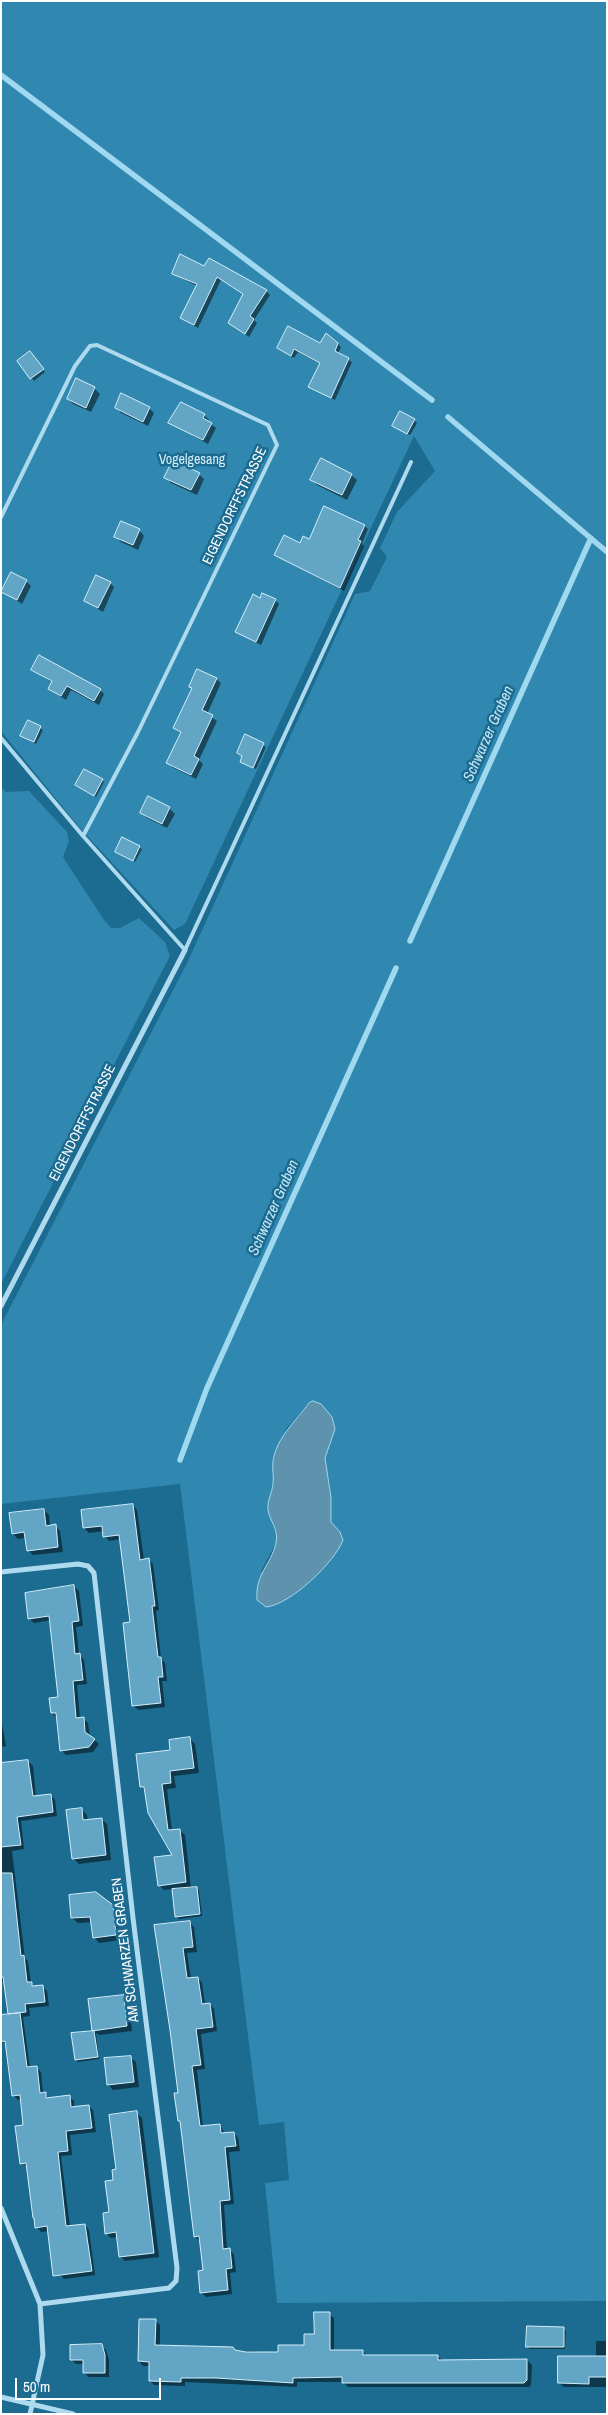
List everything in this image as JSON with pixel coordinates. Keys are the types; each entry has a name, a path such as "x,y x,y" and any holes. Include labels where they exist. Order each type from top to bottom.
{"street":[{"name":"EIGENDORFFSTRASSE","path":"1,1306 185,950"},
{"name":"AM SCHWARZEN GRABEN","path":"1,1572 78,1564 88,1566 94,1573 133,1918 177,2268 176,2281 169,2288 40,2304"},
{"path":"1,2208 40,2304 43,2355 30,2414"},
{"path":"1,2397 73,2414"}],"lane":[{"name":"EIGENDORFFSTRASSE","path":"1,517 76,366 90,346 98,345 268,425 277,445 138,732 83,836"},
{"name":"EIGENDORFFSTRASSE","path":"185,950 411,462"},
{"path":"1,738 83,836 185,950"}],"green space":[{"name":"Vogelgesang","path":"1,1 607,1 607,2301 277,2303 265,2183 289,2180 284,2122 259,2125 180,1484 1,1504 1,1325 188,961 355,594 370,591 387,557 380,548 397,512 435,471 414,436 185,924 174,930 79,827 1,731","holes":["309,1403 321,1404 334,1427 326,1451 325,1464 330,1485 331,1522 340,1532 329,1562 294,1595 261,1571 276,1543 277,1531 268,1512 273,1484 273,1461 286,1429"]},
{"path":"1,787 6,792 29,791 67,832 69,841 63,857 111,928 120,928 139,918 165,942 170,956 1,1284"}],"shaded area":[{"path":"313,1401 321,1404 332,1417 335,1429 325,1458 331,1497 331,1522 340,1532 343,1540 331,1559 299,1591 287,1599 266,1607 257,1600 257,1591 258,1583 274,1551 277,1538 268,1510 273,1484 275,1452 287,1430 309,1403"}],"building":[{"path":"180,254 204,266 209,258 267,290 250,316 254,319 245,334 228,323 243,294 217,277 194,325 180,318 197,284 172,274"},
{"path":"288,326 320,343 326,333 338,343 335,351 349,358 331,398 308,387 320,363 294,349 291,356 277,348"},
{"path":"30,351 44,369 30,379 17,361"},
{"path":"76,378 95,387 86,408 67,399"},
{"path":"121,393 150,407 143,422 115,408"},
{"path":"181,402 205,414 203,418 212,423 203,440 168,423"},
{"path":"400,411 415,419 407,434 392,426"},
{"path":"321,458 352,474 342,495 310,480"},
{"path":"173,460 200,473 191,490 164,478"},
{"path":"324,506 365,525 358,540 361,541 340,588 274,555 284,535 300,543 303,536 309,539"},
{"path":"121,521 140,529 133,545 114,537"},
{"path":"11,572 27,580 17,600 1,592"},
{"path":"96,575 111,582 98,608 84,601"},
{"path":"262,593 276,599 256,642 235,632 253,594 260,598"},
{"path":"39,655 101,689 94,701 67,686 61,696 48,689 52,681 31,670"},
{"path":"197,669 217,678 202,710 213,715 194,756 199,759 191,775 166,763 181,732 173,728 192,688 189,687"},
{"path":"28,720 41,726 34,742 20,736"},
{"path":"245,734 264,743 253,768 240,762 242,756 237,753"},
{"path":"84,769 103,779 94,796 75,785"},
{"path":"148,796 170,807 162,824 140,813"},
{"path":"122,837 140,846 133,861 115,852"},
{"path":"133,1504 140,1560 149,1558 155,1606 152,1606 158,1657 161,1657 163,1677 158,1677 161,1703 132,1706 123,1623 130,1622 119,1535 103,1537 102,1526 83,1528 81,1510"},
{"path":"44,1509 46,1526 56,1524 58,1547 27,1551 24,1532 12,1534 9,1513"},
{"path":"74,1585 79,1621 72,1622 75,1654 80,1653 83,1680 73,1681 76,1718 84,1717 85,1732 95,1739 89,1747 60,1751 56,1713 51,1713 49,1698 58,1697 49,1616 28,1619 25,1593"},
{"path":"190,1737 194,1768 170,1771 171,1783 162,1784 168,1830 180,1829 186,1882 158,1886 154,1857 172,1855 148,1813 144,1787 140,1787 136,1754 170,1750 169,1740"},
{"path":"28,1760 33,1796 51,1794 53,1812 17,1817 21,1845 1,1847 1,1763"},
{"path":"82,1808 83,1820 102,1818 106,1855 72,1859 66,1810"},
{"path":"1,1873 12,1873 21,1956 24,1955 27,1982 32,1982 32,1986 43,1985 45,2002 25,2004 26,2012 8,2014 3,1977 1,1977"},
{"path":"197,1887 200,1914 175,1917 172,1889"},
{"path":"96,1892 113,1905 116,1935 93,1938 90,1917 71,1918 69,1895"},
{"path":"190,1921 193,1947 183,1948 187,1978 198,1977 202,2004 210,2003 213,2027 196,2029 201,2065 192,2066 200,2126 220,2124 221,2133 234,2132 236,2146 225,2147 230,2200 220,2201 223,2249 230,2248 232,2268 226,2269 228,2290 200,2293 198,2271 203,2270 199,2236 194,2237 180,2121 178,2121 174,2093 178,2093 170,2030 154,1925"},
{"path":"124,1995 127,2026 92,2031 88,1999"},
{"path":"20,2013 27,2067 37,2066 40,2093 46,2092 46,2098 70,2095 71,2107 89,2105 92,2128 66,2131 68,2151 58,2152 66,2226 85,2224 92,2271 53,2276 47,2226 35,2228 26,2163 20,2164 15,2126 23,2125 20,2095 12,2096 5,2041 1,2042 1,2015"},
{"path":"94,2031 98,2057 75,2060 71,2033"},
{"path":"131,2056 134,2082 107,2085 104,2058"},
{"path":"137,2111 154,2253 119,2257 116,2232 105,2234 103,2213 109,2212 105,2181 113,2180 112,2170 116,2169 109,2115"},
{"path":"314,2312 330,2312 330,2350 363,2350 363,2355 438,2355 438,2360 527,2359 527,2380 524,2383 342,2383 342,2377 293,2378 293,2383 216,2378 181,2378 181,2382 149,2381 149,2362 138,2361 139,2319 156,2319 155,2345 233,2347 235,2350 246,2352 278,2352 278,2345 304,2345 304,2334 314,2334"},
{"path":"527,2326 564,2327 564,2347 526,2347"},
{"path":"102,2344 105,2355 105,2373 83,2373 83,2360 70,2360 70,2345"},
{"path":"558,2356 607,2356 607,2377 589,2377 589,2384 558,2383"}],"waterway":[{"path":"1,75 432,400"},
{"name":"Schwarzer Graben","path":"448,417 607,552"},
{"name":"Schwarzer Graben","path":"410,941 591,538"},
{"name":"Schwarzer Graben","path":"180,1460 207,1388 396,968"}]}
